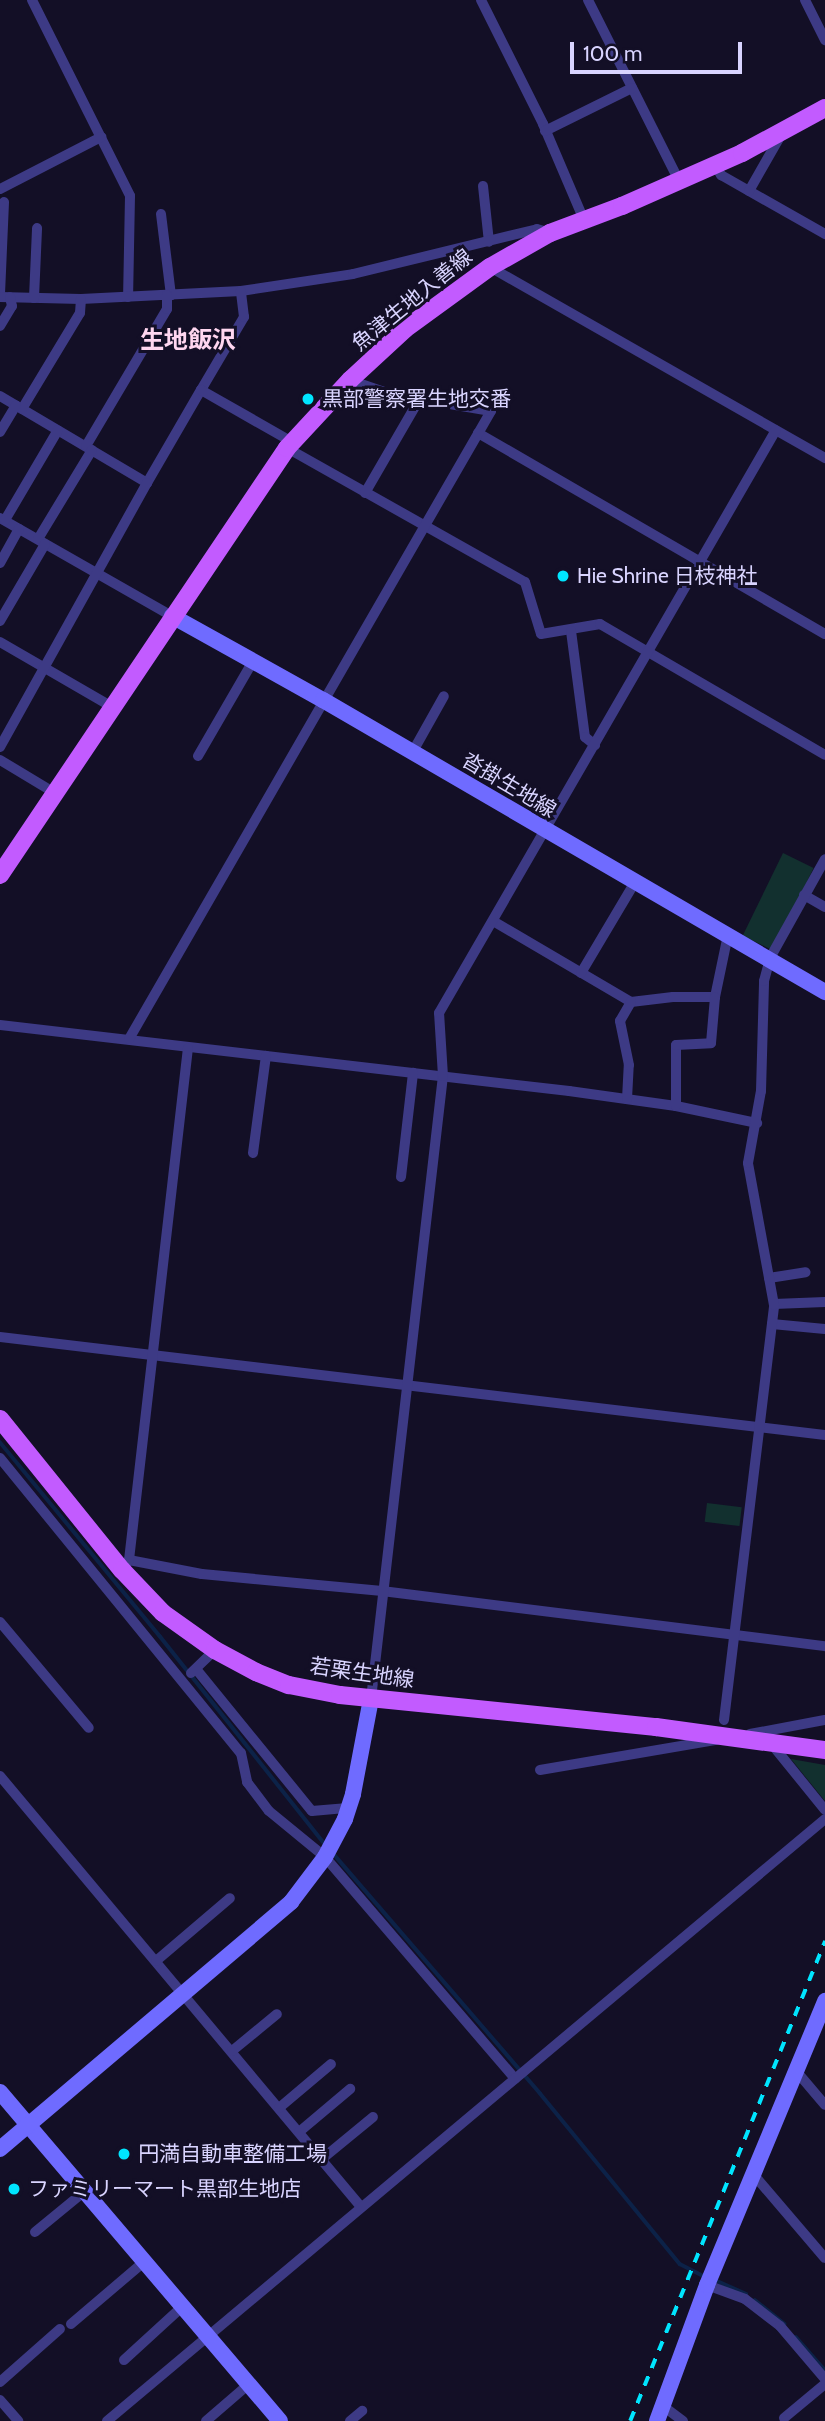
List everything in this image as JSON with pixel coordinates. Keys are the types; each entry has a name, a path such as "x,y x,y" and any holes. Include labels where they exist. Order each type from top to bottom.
{"main road":[{"name":"魚津生地入善線","path":"0,875 172,615 289,445 350,380 405,329 490,267 550,233 715,165 825,108"},
{"name":"若栗生地線","path":"0,1419 163,1613 215,1650 289,1685 371,1699 656,1727 825,1750"}],"street":[{"path":"32,0 131,196 128,297"},
{"path":"481,0 545,131 584,220"},
{"path":"588,0 679,181"},
{"path":"805,0 825,40"},
{"path":"545,131 632,88"},
{"path":"749,191 783,132"},
{"path":"0,189 101,137"},
{"path":"715,165 720,175 825,234"},
{"path":"483,186 489,242"},
{"path":"0,326 12,306 3,296 4,202"},
{"path":"0,621 89,448 167,309 169,295 161,214"},
{"path":"34,298 37,228"},
{"path":"3,296 81,299 241,291 353,274 537,229 550,233"},
{"path":"490,267 825,458"},
{"path":"0,747 147,483 244,317 241,291"},
{"path":"0,432 80,313 81,299"},
{"path":"129,1039 491,411 419,400 350,380"},
{"path":"201,390 365,493 525,582 541,634 600,624 825,755"},
{"path":"0,396 147,483"},
{"path":"365,493 419,400"},
{"path":"58,430 2,519 172,615"},
{"path":"0,2149 291,1902 325,1857 348,1808 371,1699 408,1385 443,1076 439,1013 776,430"},
{"path":"478,433 825,634"},
{"path":"0,562 19,528"},
{"name":"沓掛生地線","path":"172,615 825,992"},
{"path":"570,631 585,737 595,745"},
{"path":"0,642 112,707"},
{"path":"198,756 253,660"},
{"path":"412,753 444,696"},
{"path":"0,760 55,793"},
{"path":"724,1720 774,1304 748,1163 757,1123 764,981 770,958 825,859"},
{"path":"581,973 635,882"},
{"path":"804,895 825,907"},
{"path":"493,921 631,1002 715,996"},
{"path":"676,1106 676,1045 711,1044 715,996 728,935"},
{"path":"626,1099 629,1065 620,1021 631,1002"},
{"path":"0,1025 626,1099 676,1106 757,1123"},
{"path":"188,1048 153,1355 125,1565 382,1591 825,1646"},
{"path":"253,1153 266,1056"},
{"path":"401,1177 413,1073"},
{"path":"769,1278 806,1272"},
{"path":"774,1304 825,1302"},
{"path":"772,1324 825,1329"},
{"path":"0,1337 825,1435"},
{"path":"2,1466 183,1680 241,1753 247,1782 269,1811 325,1857 515,2079"},
{"path":"0,1622 89,1728"},
{"path":"183,1680 215,1650"},
{"path":"196,1669 312,1811 348,1808"},
{"path":"540,1770 825,1720"},
{"path":"762,1732 825,1810"},
{"path":"0,1776 361,2207"},
{"path":"107,2421 825,1819"},
{"path":"156,1961 230,1898"},
{"path":"683,2421 660,2413 707,2285 825,2001"},
{"path":"232,2051 277,2014"},
{"path":"279,2108 331,2064"},
{"path":"797,2072 825,2105"},
{"path":"299,2132 350,2089"},
{"path":"0,2092 249,2384 272,2418"},
{"path":"321,2159 373,2116"},
{"path":"754,2175 825,2259"},
{"path":"35,2232 85,2191"},
{"path":"0,2382 145,2261"},
{"path":"707,2285 745,2299 780,2326 825,2379"},
{"path":"124,2360 183,2306"},
{"path":"206,2421 249,2384"},
{"path":"784,2418 825,2384"},
{"path":"0,2400 18,2421"},
{"path":"350,2421 362,2411"}],"green space":[{"path":"783,853 814,868 773,951 743,936"},
{"path":"707,1503 742,1507 739,1526 705,1522"},
{"path":"791,1759 825,1765 825,1801"}],"waterway":[{"path":"0,1442 160,1636 325,1844"},
{"path":"332,1852 540,2093 680,2264 704,2276"},
{"path":"715,2280 746,2294"},
{"path":"755,2300 785,2324"},
{"path":"796,2337 825,2370"}],"railway":[{"path":"630,2421 825,1941"}],"place":[{"name":"黒部警察署生地交番","path":"308,399"},
{"name":"Hie Shrine 日枝神社","path":"563,576"},
{"name":"円満自動車整備工場","path":"124,2154"},
{"name":"ファミリーマート黒部生地店","path":"14,2189"}],"district":[{"name":"生地飯沢","path":"188,340"}]}
